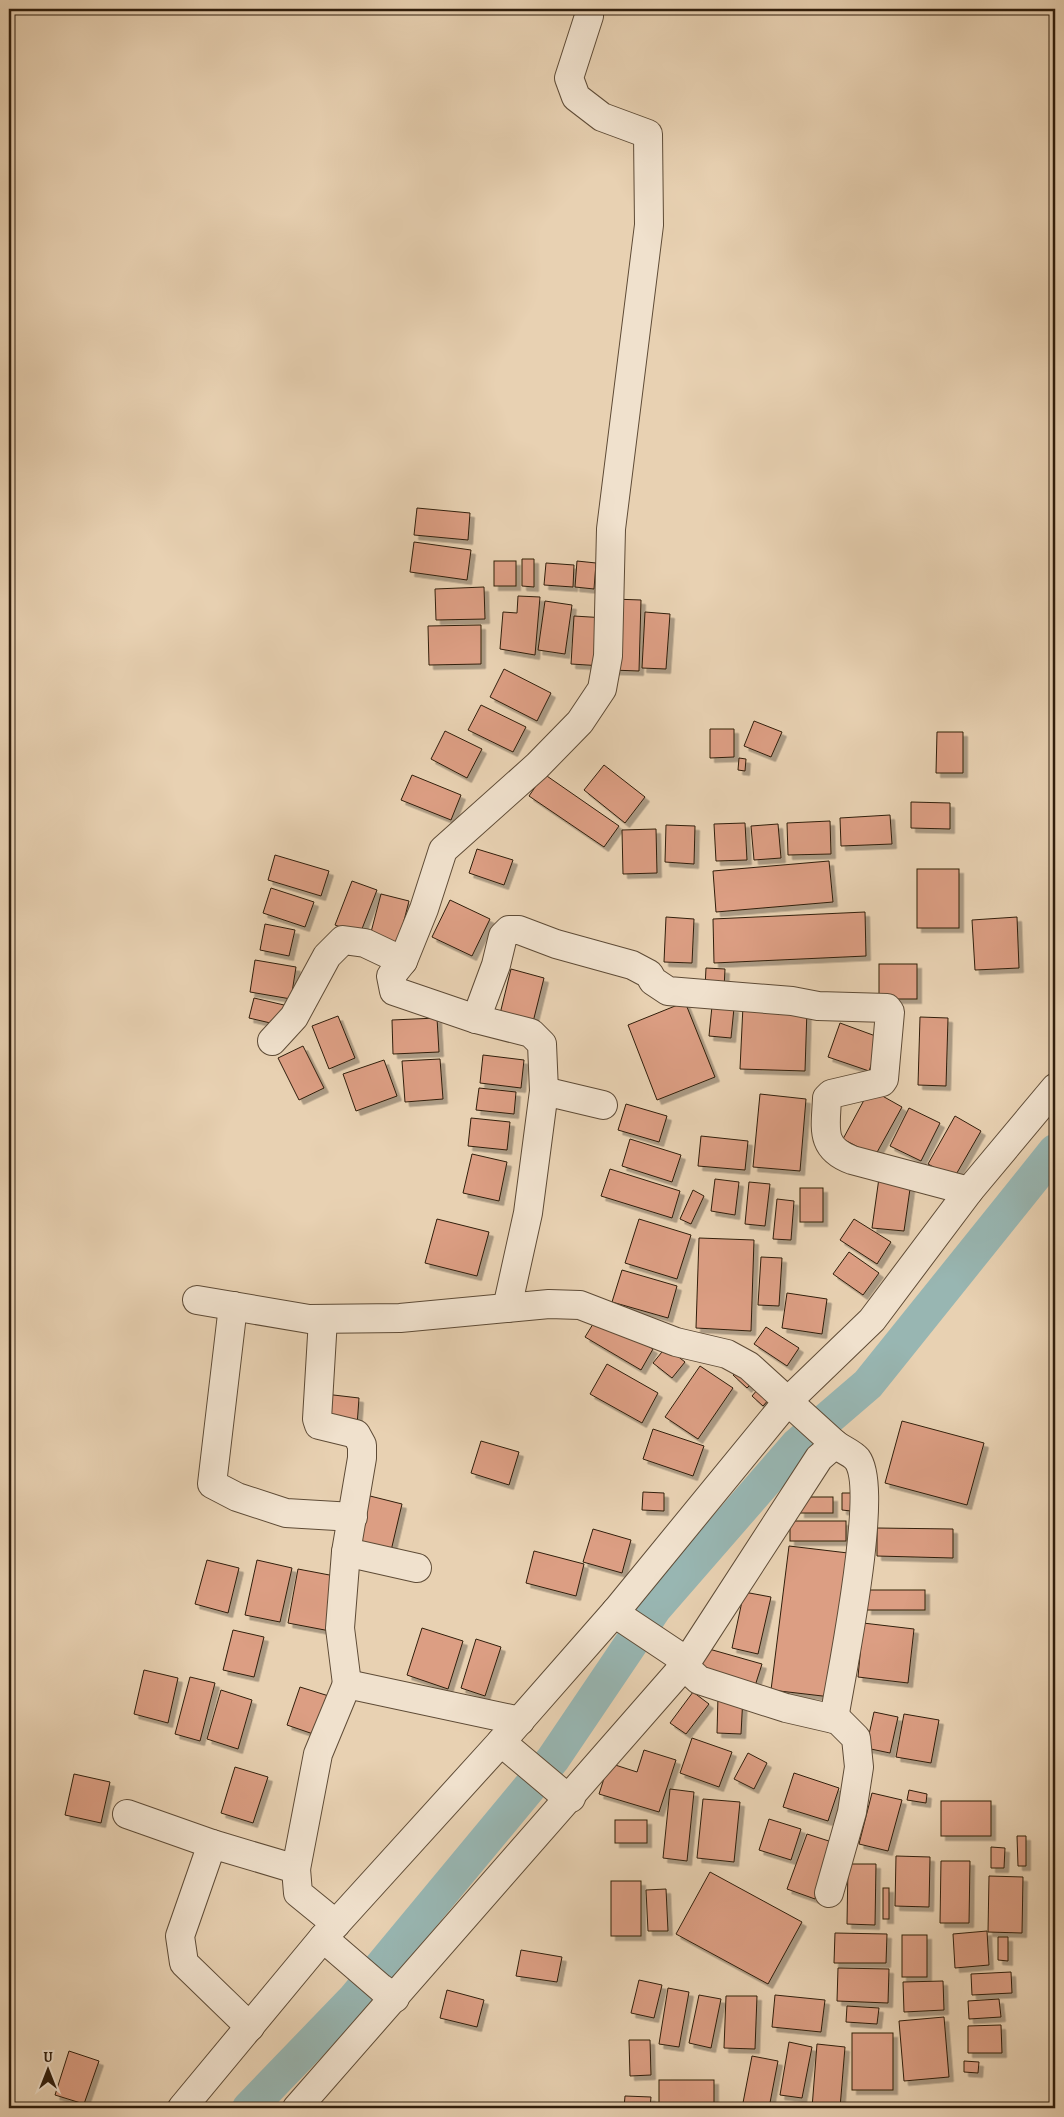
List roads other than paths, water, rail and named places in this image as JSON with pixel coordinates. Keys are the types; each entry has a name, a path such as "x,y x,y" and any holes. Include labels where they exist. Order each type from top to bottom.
{"street":[{"path":"507,1308 528,1214 544,1091 542,1044 532,1033 476,1019 394,991 391,976 403,961 424,909 444,850 537,766 580,722 602,689 608,656 611,529 649,225 648,134 602,117 576,97 569,78 589,16"},
{"path":"476,1019 496,965 503,936 509,930 518,930 556,944 642,969 659,987 668,991 792,1001 818,1006 887,1008 890,1012 884,1079 882,1082 839,1092 827,1098 825,1133 830,1147 838,1155 852,1160 969,1191"},
{"path":"272,1041 294,1017 327,956 342,940 365,943 403,961"},
{"path":"182,2108 250,2027 506,1746 520,1722 619,1614 792,1406 872,1320 969,1191 1055,1088"},
{"path":"544,1091 603,1105"},
{"path":"197,1300 309,1319 400,1318 549,1304 580,1305 676,1342 727,1354 749,1366 830,1440 856,1459 862,1471 864,1526 860,1566 834,1719"},
{"path":"233,1306 212,1484 237,1497 286,1513 353,1516"},
{"path":"323,1319 317,1419 319,1425 356,1434 360,1437 362,1458 346,1552 340,1628 347,1684 318,1754 296,1869 298,1893 333,1938 388,1993"},
{"path":"297,2108 388,1993 680,1660 830,1440"},
{"path":"346,1552 416,1568"},
{"path":"619,1614 680,1660 699,1680 786,1708 834,1719 856,1738 859,1767 852,1812 829,1894"},
{"path":"347,1684 520,1722"},
{"path":"506,1746 564,1794"},
{"path":"127,1814 212,1844 296,1869"},
{"path":"212,1844 180,1936 184,1962 250,2027"}],"waterway":[{"path":"249,2108 354,1999 553,1759 655,1608 797,1445 868,1384 1055,1151"}]}
